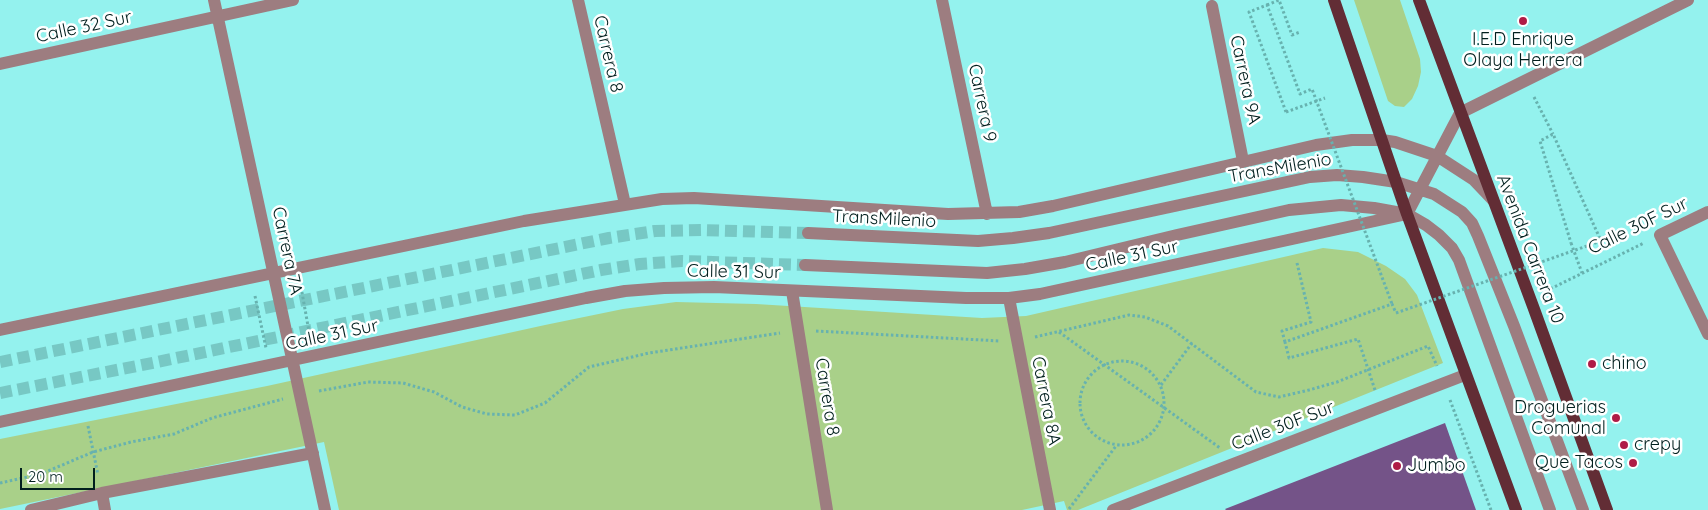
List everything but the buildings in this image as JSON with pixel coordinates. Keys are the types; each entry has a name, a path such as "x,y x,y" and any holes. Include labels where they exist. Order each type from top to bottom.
{"main road":[{"path":"1334,0 1407,214 1516,510"},
{"name":"Avenida Carrera 10","path":"1419,0 1607,510"}],"street":[{"name":"Carrera 7A","path":"214,0 325,510"},
{"name":"Calle 32 Sur","path":"0,64 293,0"},
{"name":"Carrera 8","path":"578,0 625,204"},
{"name":"Carrera 9","path":"942,0 987,214"},
{"path":"1407,214 1460,113 1688,0"},
{"name":"Carrera 9A","path":"1212,6 1244,161"},
{"path":"0,330 524,221 662,199 694,198 948,214 1019,212 1053,206 1316,145 1352,140 1382,140 1422,150 1437,156 1474,180 1493,200"},
{"name":"TransMilenio","path":"808,233 978,241 1013,238 1049,233 1310,177 1337,175 1396,182 1434,194 1462,212 1472,223 1514,326 1583,510"},
{"path":"804,265 987,273 1065,262 1289,210 1341,205 1407,214 1440,235 1452,248 1459,260 1550,510"},
{"name":"Calle 30F Sur","path":"1660,235 1708,212"},
{"name":"Calle 31 Sur","path":"0,422 625,291 714,287 1009,298 1040,294 1342,230 1407,214"},
{"path":"1660,235 1708,334"},
{"name":"Carrera 8","path":"792,290 827,510"},
{"name":"Carrera 8A","path":"1009,298 1050,510"},
{"name":"Calle 30F Sur","path":"1113,510 1465,375"},
{"path":"31,510 102,493 313,453"},
{"path":"102,493 105,510"}],"path":[{"path":"1300,32 1292,35 1279,0 1249,12 1286,112 1325,98"},
{"path":"1267,5 1300,94 1312,89 1396,314 1601,241 1541,110"},
{"path":"1553,134 1540,141 1582,273"},
{"name":"Calle 30F Sur","path":"1530,298 1660,235"},
{"path":"1297,263 1311,322 1282,332 1289,358 1358,339 1376,393"},
{"path":"301,286 311,345"},
{"path":"255,295 267,353"},
{"path":"1285,342 1392,304"},
{"path":"0,483 41,474 93,452 131,442 174,434 212,418 300,394 368,382 403,383 434,392 462,406 487,414 515,415 545,403 589,368 649,353 799,330 1017,342 1129,315 1145,316 1168,326 1256,392 1279,397 1310,390 1428,346 1492,510"},
{"path":"1058,332 1225,452"},
{"path":"1160,385 1192,343"},
{"path":"1125,361 1138,364 1150,371 1160,385 1164,395 1164,408 1160,423 1152,434 1140,442 1126,446 1116,445 1099,439 1089,430 1082,417 1080,404 1082,390 1089,378 1099,368 1105,366 1111,362 1125,361"},
{"path":"88,426 102,493"},
{"path":"1068,510 1116,445"}],"green space":[{"path":"1354,0 1400,0 1420,59 1421,72 1418,86 1412,99 1404,107 1395,106 1388,101"},
{"path":"1323,248 1358,252 1386,266 1405,279 1417,295 1443,363 1078,510 1067,510 1064,501 1022,510 339,510 324,442 0,509 0,439 267,386 623,309 676,302 756,304 982,318 1026,316"}],"tunnel":[{"path":"0,362 609,238 655,231 702,230 808,233"},
{"path":"0,393 601,270 640,264 682,261 805,265"}],"place":[{"name":"I.E.D Enrique Olaya Herrera","path":"1523,21"},
{"name":"chino","path":"1592,364"},
{"name":"Droguerias Comunal","path":"1616,418"},
{"name":"crepy","path":"1624,445"},
{"name":"Que Tacos","path":"1633,463"},
{"name":"Jumbo","path":"1397,466"}]}
